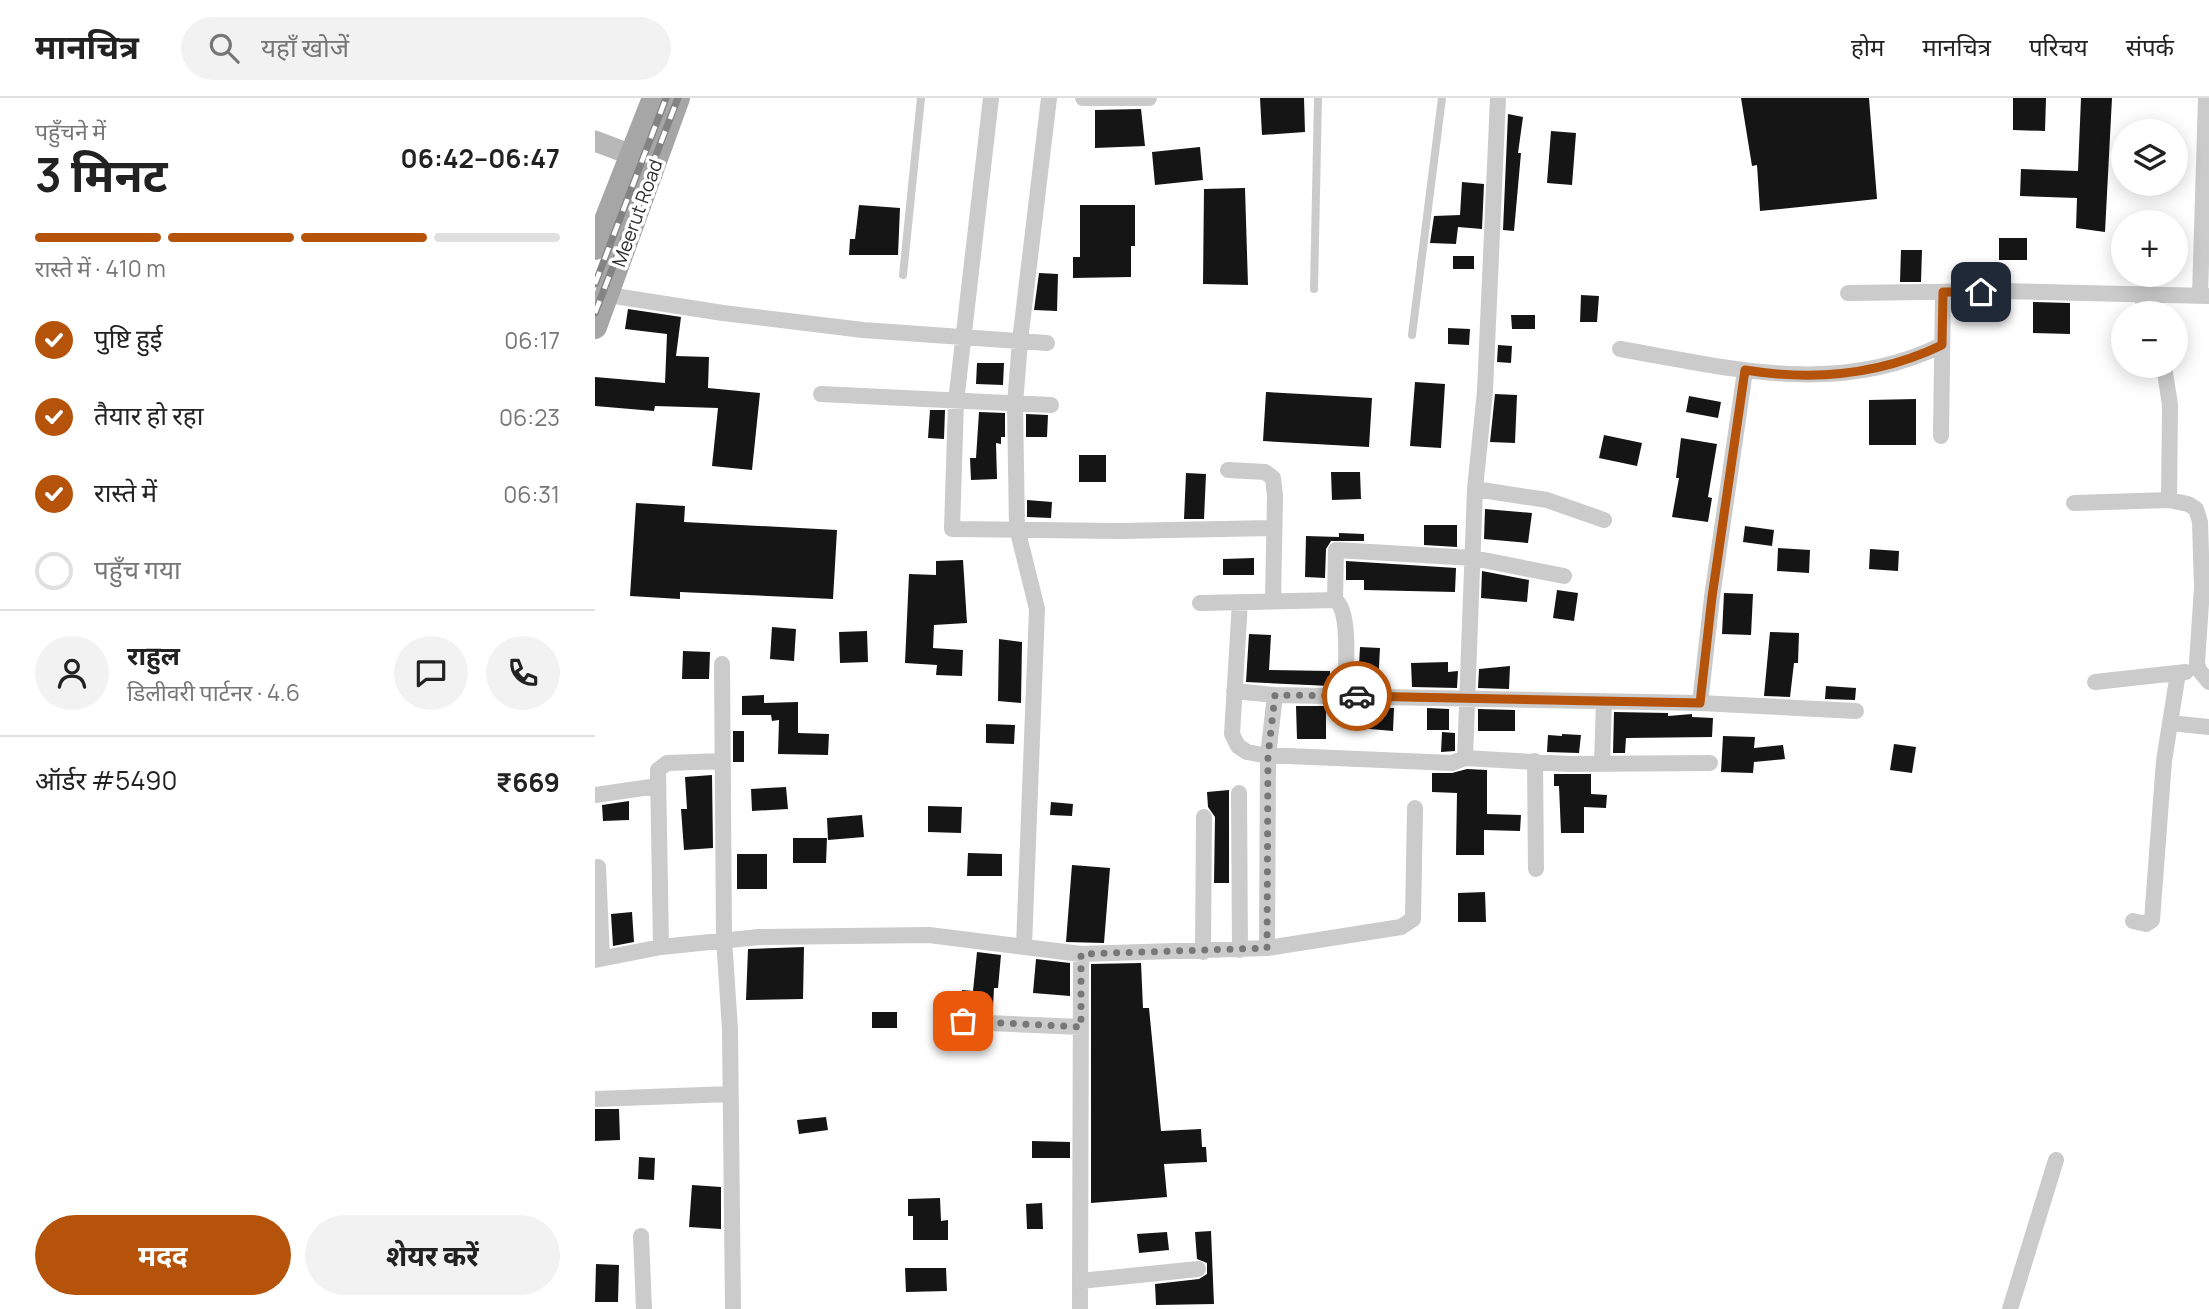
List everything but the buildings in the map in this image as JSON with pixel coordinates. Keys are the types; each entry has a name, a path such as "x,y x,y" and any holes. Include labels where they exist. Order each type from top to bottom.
{"main road":[{"name":"Meerut Road","path":"595,248 654,98"},
{"name":"Meerut Road","path":"595,327 678,98"},
{"path":"632,155 654,165"}],"street":[{"path":"991,98 956,401 952,528 1120,531 1274,527"},
{"path":"1024,946 1037,609 1017,528 1015,404 1049,98"},
{"path":"1083,98 1149,98"},
{"path":"1465,758 1475,489 1485,391 1498,98"},
{"path":"1848,293 2205,296 2206,98"},
{"path":"595,141 632,155"},
{"path":"1941,436 1943,292"},
{"path":"2142,294 2143,301"},
{"path":"608,295 723,313 863,330 1047,343"},
{"path":"1620,349 1745,370 1798,375 1847,374 1913,359 1942,345"},
{"path":"1700,703 1712,597 1745,370"},
{"path":"2166,378 2170,405 2169,500"},
{"path":"821,394 1051,405"},
{"path":"1228,470 1265,472 1273,478 1273,601"},
{"path":"1475,489 1547,500 1604,520"},
{"path":"2074,503 2169,500 2209,504"},
{"path":"2095,682 2178,673 2204,676 2200,522 2199,513 2188,504"},
{"path":"1335,600 1336,550 1473,558 1564,576"},
{"path":"1200,603 1335,600 1341,604 1345,618 1345,696"},
{"path":"1240,602 1233,734 1238,746 1247,752 1268,756 1452,762 1465,758 1602,764 1710,763"},
{"path":"722,664 724,938 730,1029 733,1309"},
{"path":"2133,922 2146,924 2152,920 2164,761 2178,673"},
{"path":"1234,691 1275,695 1700,703 1856,711"},
{"path":"1267,948 1268,756 1275,695"},
{"path":"1602,764 1604,701"},
{"path":"2170,723 2209,727"},
{"path":"661,947 658,770 667,763 722,761"},
{"path":"1535,761 1536,869"},
{"path":"595,795 657,786"},
{"path":"1239,793 1240,950"},
{"path":"599,867 598,959 724,938 886,934 929,935 1081,954 1240,950 1401,927 1413,919 1415,808"},
{"path":"1203,951 1204,817"},
{"path":"1080,1309 1081,954"},
{"path":"941,1021 1081,1027"},
{"path":"595,1099 730,1094"},
{"path":"2010,1309 2056,1160"},
{"path":"641,1236 644,1309"},
{"path":"1080,1281 1198,1269"}],"lane":[{"path":"903,275 921,98"},
{"path":"1314,289 1318,98"},
{"path":"1412,335 1442,98"}],"railway":[{"path":"595,284 666,98"},
{"path":"595,313 678,98"}],"way so far":[{"path":"963,1021 1081,1027 1081,954 1267,948 1268,756 1275,695 1357,696"}],"route":[{"path":"1357,696 1700,703 1712,597 1745,370 1798,375 1847,374 1879,369 1913,359 1942,345 1943,292 1981,292"}]}
